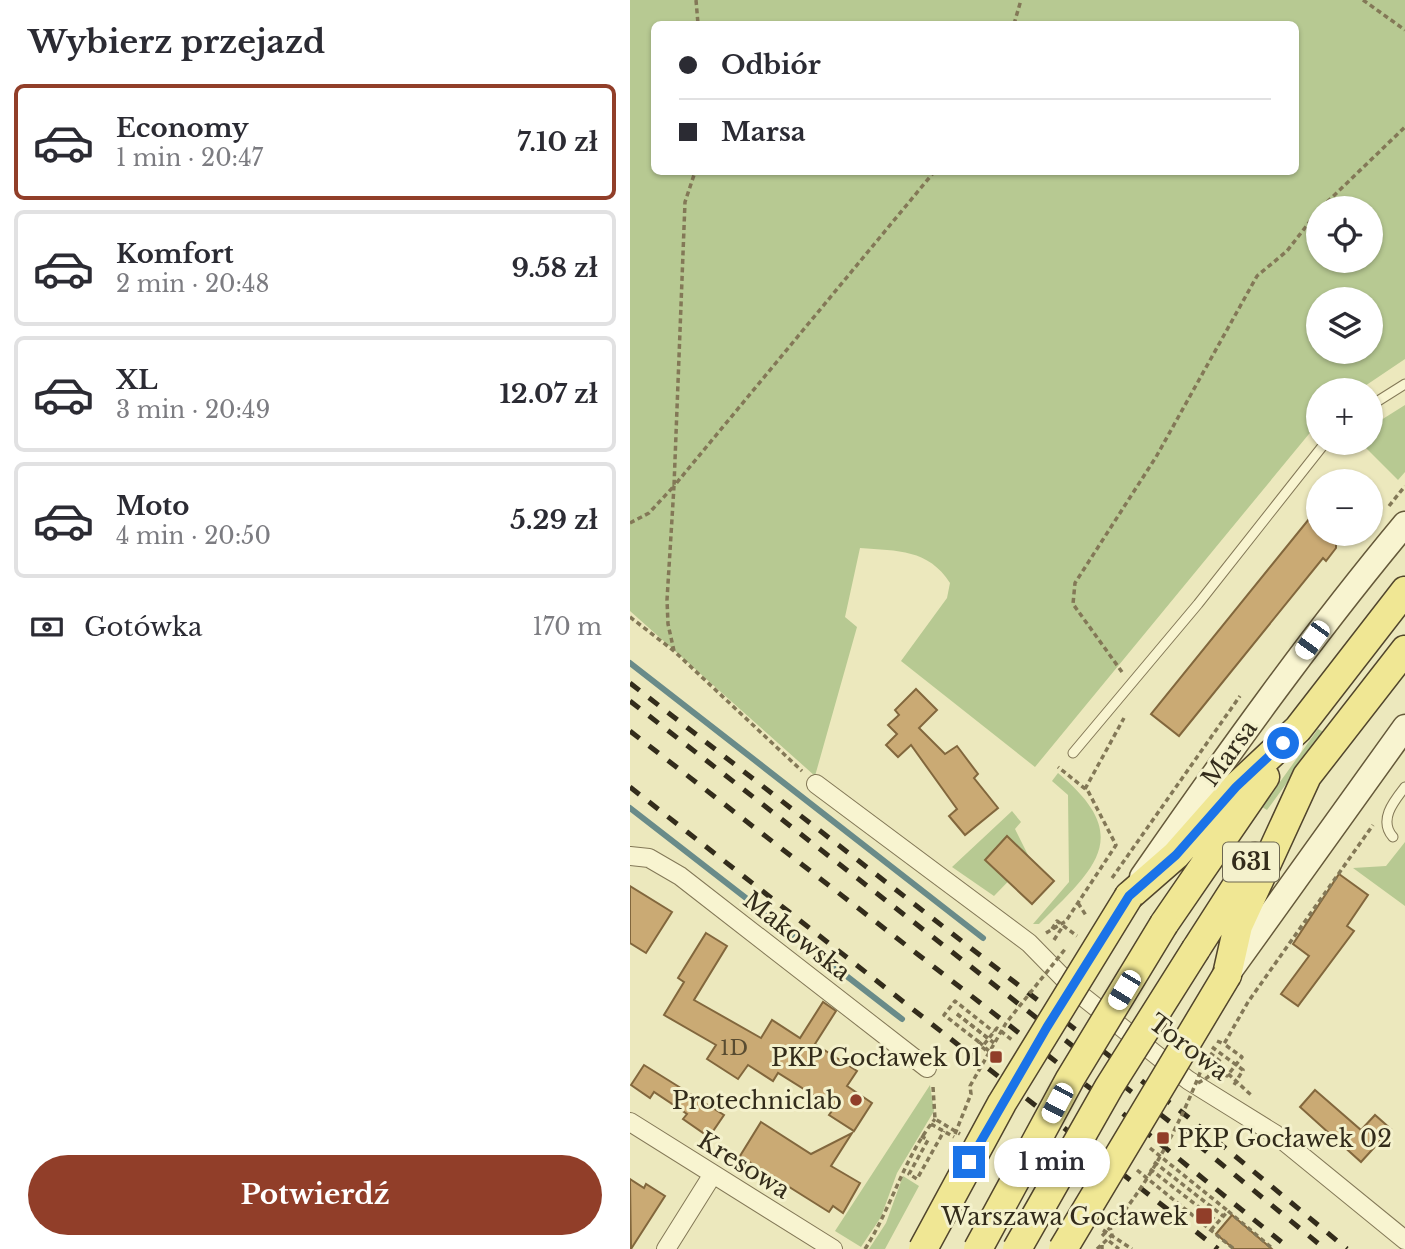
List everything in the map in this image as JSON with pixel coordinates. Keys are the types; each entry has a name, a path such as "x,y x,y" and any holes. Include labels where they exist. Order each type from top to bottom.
{"main road":[{"name":"Marsa","path":"923,1249 1002,1103 1129,896 1238,739 1342,600 1405,524"},
{"name":"631","path":"1298,729 1405,591"},
{"name":"631","path":"1017,1249 1109,1087 1307,776 1405,650"},
{"path":"1063,1249 1227,975 1405,726"},
{"name":"Marsa","path":"978,1249 1070,1079 1164,924 1298,729"},
{"path":"1129,896 1176,855 1236,787 1298,729"},
{"path":"1227,975 1238,926 1307,776"}],"street":[{"name":"Torowa","path":"816,784 1029,943 1077,992 1168,1064 1220,1102 1275,1134 1405,1240"},
{"name":"Makowska","path":"630,856 649,858 680,876 927,1068"},
{"name":"Kresowa","path":"630,1122 833,1249"},
{"path":"667,1249 713,1174"}],"lane":[{"path":"1383,398 1405,384"},
{"path":"1073,753 1315,455"},
{"path":"1394,837 1387,823 1388,812 1405,787"}],"path":[{"path":"696,0 698,21"},
{"path":"1015,21 1021,0"},
{"path":"1363,0 1405,30"},
{"path":"1334,196 1405,127"},
{"path":"674,651 668,624 667,600 685,201 694,175"},
{"path":"630,523 649,513 674,486 932,175"},
{"path":"1131,685 1073,604 1075,583 1156,457 1257,276 1287,251 1306,227"},
{"path":"630,617 674,651 816,784"},
{"path":"1058,767 1088,791 1115,845 1058,935"},
{"path":"1224,1044 1248,1002 1333,878 1384,810 1388,812"},
{"path":"1084,924 1091,914"},
{"path":"971,1094 970,1086 1006,1023 1076,935 1057,921 1047,936"},
{"path":"1029,943 1066,921"},
{"path":"990,1052 944,1016 955,1001 994,1032"},
{"path":"989,1039 957,1014 995,1044"},
{"path":"1088,1249 1124,1213 1192,1099 1214,1038"},
{"path":"1182,1100 1196,1084 1208,1077 1216,1065 1228,1073 1242,1057 1216,1041 1214,1048 1242,1070 1231,1088 1220,1079"},
{"path":"865,1249 887,1212 897,1181 921,1136 935,1119"},
{"path":"931,1124 954,1137"},
{"path":"921,1136 928,1140 909,1174 917,1179 942,1130"},
{"path":"1130,1182 1152,1147"},
{"path":"1154,1162 1223,1216"},
{"path":"1150,1169 1218,1222"},
{"path":"1234,1249 1211,1230 1227,1211 1273,1249"},
{"path":"1109,1218 1111,1243"},
{"path":"1100,1248 1111,1243"},
{"path":"1111,1243 1119,1249"}],"green space":[{"path":"630,0 1405,0 1405,359 1377,378 1306,378 1306,438 1035,767 901,661 947,598 950,583 932,564 899,551 860,548 845,617 857,627 815,776 630,611"},
{"path":"1405,405 1405,472 1398,480 1373,455 1383,455 1383,419"},
{"path":"1318,729 1324,732 1267,810 1262,807"},
{"path":"1058,773 1082,796 1095,816 1101,834 1098,852 1090,868 1039,924 1033,924 1069,882 1068,795 1052,781"},
{"path":"1012,811 1021,822 1015,829 1030,859 994,896 952,867"},
{"path":"1405,842 1405,906 1353,868 1386,866"},
{"path":"930,1085 934,1111 897,1173 881,1217 861,1247 835,1231"},
{"path":"903,1176 919,1186 885,1249 869,1249 886,1223"}],"building":[{"path":"1306,523 1306,546 1336,546 1326,561 1323,558 1179,736 1151,714"},
{"path":"916,689 937,710 919,728 945,754 957,746 978,774 974,778 998,808 965,835 949,816 957,809 911,745 898,757 886,745 897,734 888,725 899,715 895,710"},
{"path":"1007,836 1054,881 1032,904 985,860"},
{"path":"1339,874 1368,895 1347,926 1354,931 1298,1006 1281,994 1309,956 1293,944"},
{"path":"630,886 672,912 646,953 630,943"},
{"path":"706,933 727,946 694,1000 761,1038 772,1020 800,1038 823,1002 836,1011 815,1044 857,1071 847,1086 872,1103 854,1131 829,1115 834,1108 778,1073 773,1081 748,1065 738,1079 707,1059 716,1045 664,1015 684,982 678,978"},
{"path":"644,1065 724,1115 709,1137 683,1119 687,1114 654,1092 650,1098 631,1085"},
{"path":"1315,1090 1361,1130 1375,1115 1391,1129 1361,1162 1300,1107"},
{"path":"761,1122 811,1154 852,1133 831,1166 860,1183 843,1213 833,1206 829,1212 740,1156"},
{"path":"630,1179 644,1188 646,1184 665,1196 631,1249"},
{"path":"1232,1215 1272,1249 1234,1249 1216,1234"}],"waterway":[{"path":"630,663 983,938"},
{"path":"630,808 902,1019"}],"railway":[{"path":"630,683 1188,1117 1347,1249"},
{"path":"630,701 1174,1125 1325,1249"},
{"path":"630,731 1126,1116 1290,1249"},
{"path":"630,787 1218,1249"}],"place":[{"name":"PKP Gocławek 01","path":"996,1057"},
{"name":"Protechniclab","path":"856,1100"},
{"name":"PKP Gocławek 02","path":"1163,1138"},
{"name":"Warszawa Gocławek","path":"1204,1216"}],"route":[{"path":"969,1162 1047,1027 1129,896 1176,855 1236,787 1283,743"}]}
